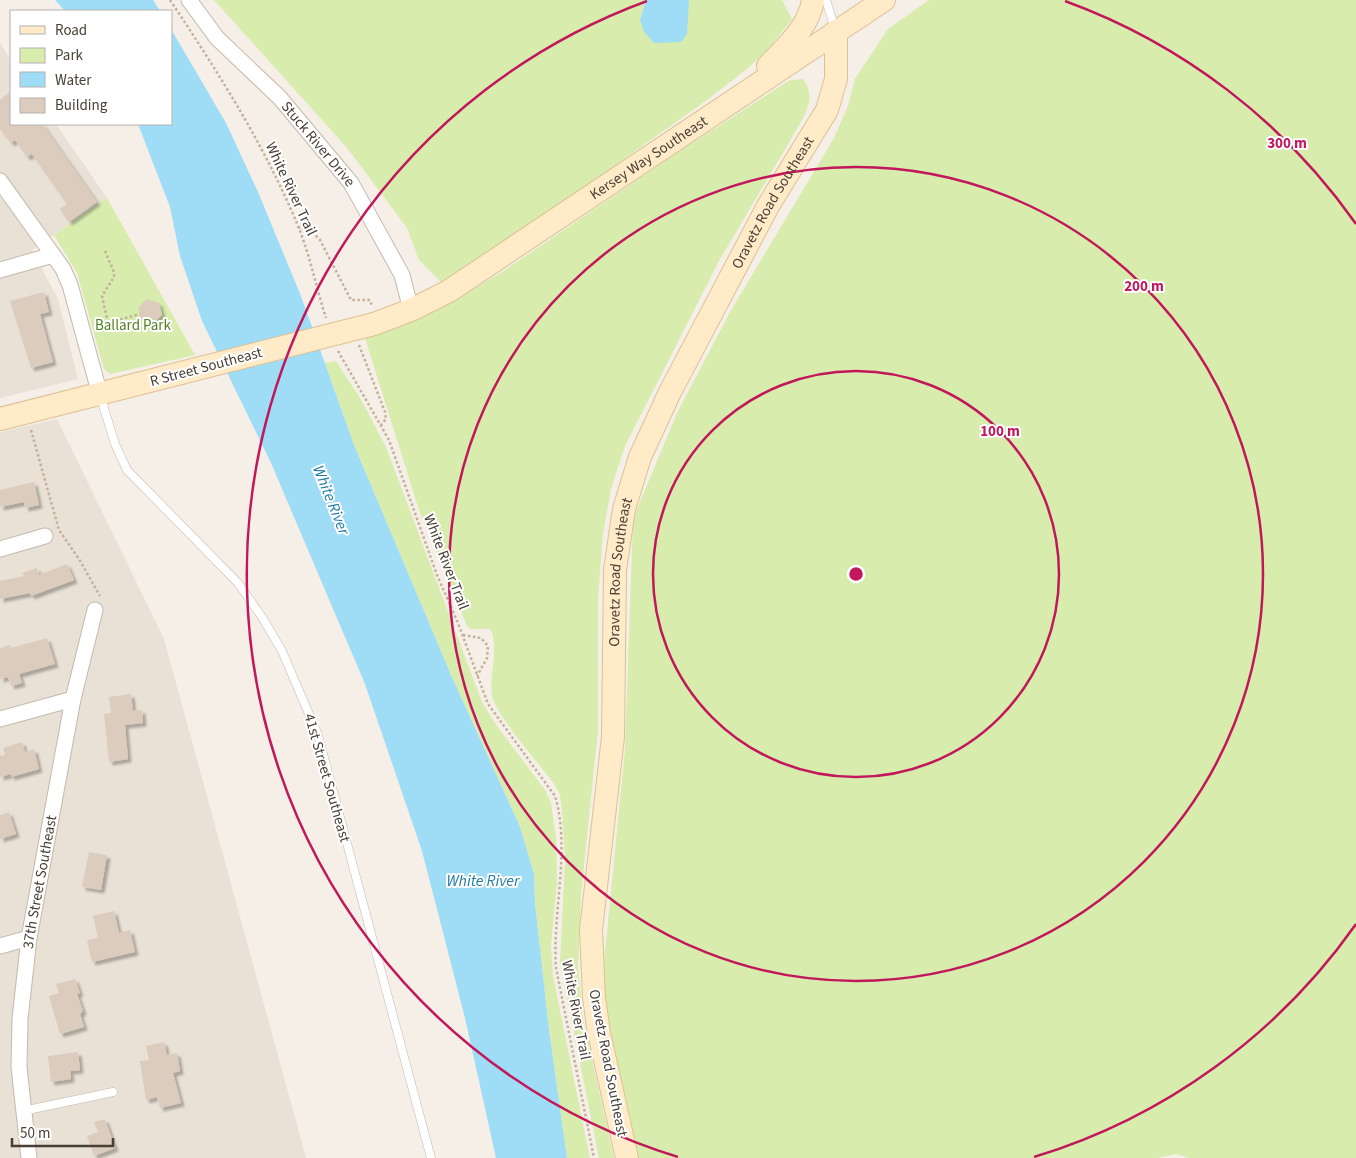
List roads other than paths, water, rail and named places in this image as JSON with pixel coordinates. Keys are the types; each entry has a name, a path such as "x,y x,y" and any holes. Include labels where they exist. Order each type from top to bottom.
{"street":[{"name":"Stuck River Drive","path":"189,0 217,38 280,98 350,183 402,275 411,310"},
{"path":"741,95 801,30 811,10 813,0"},
{"name":"Kersey Way Southeast","path":"411,310 449,292 884,0"},
{"name":"Oravetz Road Southeast","path":"627,1158 599,1034 594,998 591,930 612,737 615,570 624,509 637,464 670,392 768,206 827,110 836,79 836,31"},
{"path":"0,181 53,255 70,285 100,395"},
{"path":"0,270 53,255"},
{"name":"R Street Southeast","path":"0,419 369,325 411,310"},
{"path":"0,549 45,536"},
{"name":"37th Street Southeast","path":"29,1158 19,1067 20,1018 29,938 73,699 96,610"},
{"path":"0,719 73,699"},
{"path":"0,946 29,938"}],"lane":[{"path":"826,0 836,31"},
{"name":"41st Street Southeast","path":"100,395 115,444 127,470 143,489 238,583 262,617 282,651 299,689 318,734 431,1158"},
{"path":"23,1110 113,1092"}],"water":[{"path":"55,0 153,0 159,10 64,10"},
{"path":"646,0 689,0 687,34 681,42 654,43 644,32 640,20"},
{"name":"White River","path":"172,31 226,123 258,192 301,296 354,445 451,675 520,827 534,874 535,903 549,1030 567,1158 496,1158 465,1018 422,851 365,684 271,463 202,321 180,256 170,207 138,125 172,125"}],"park label":[{"name":"Ballard Park","path":"133,325"}]}
